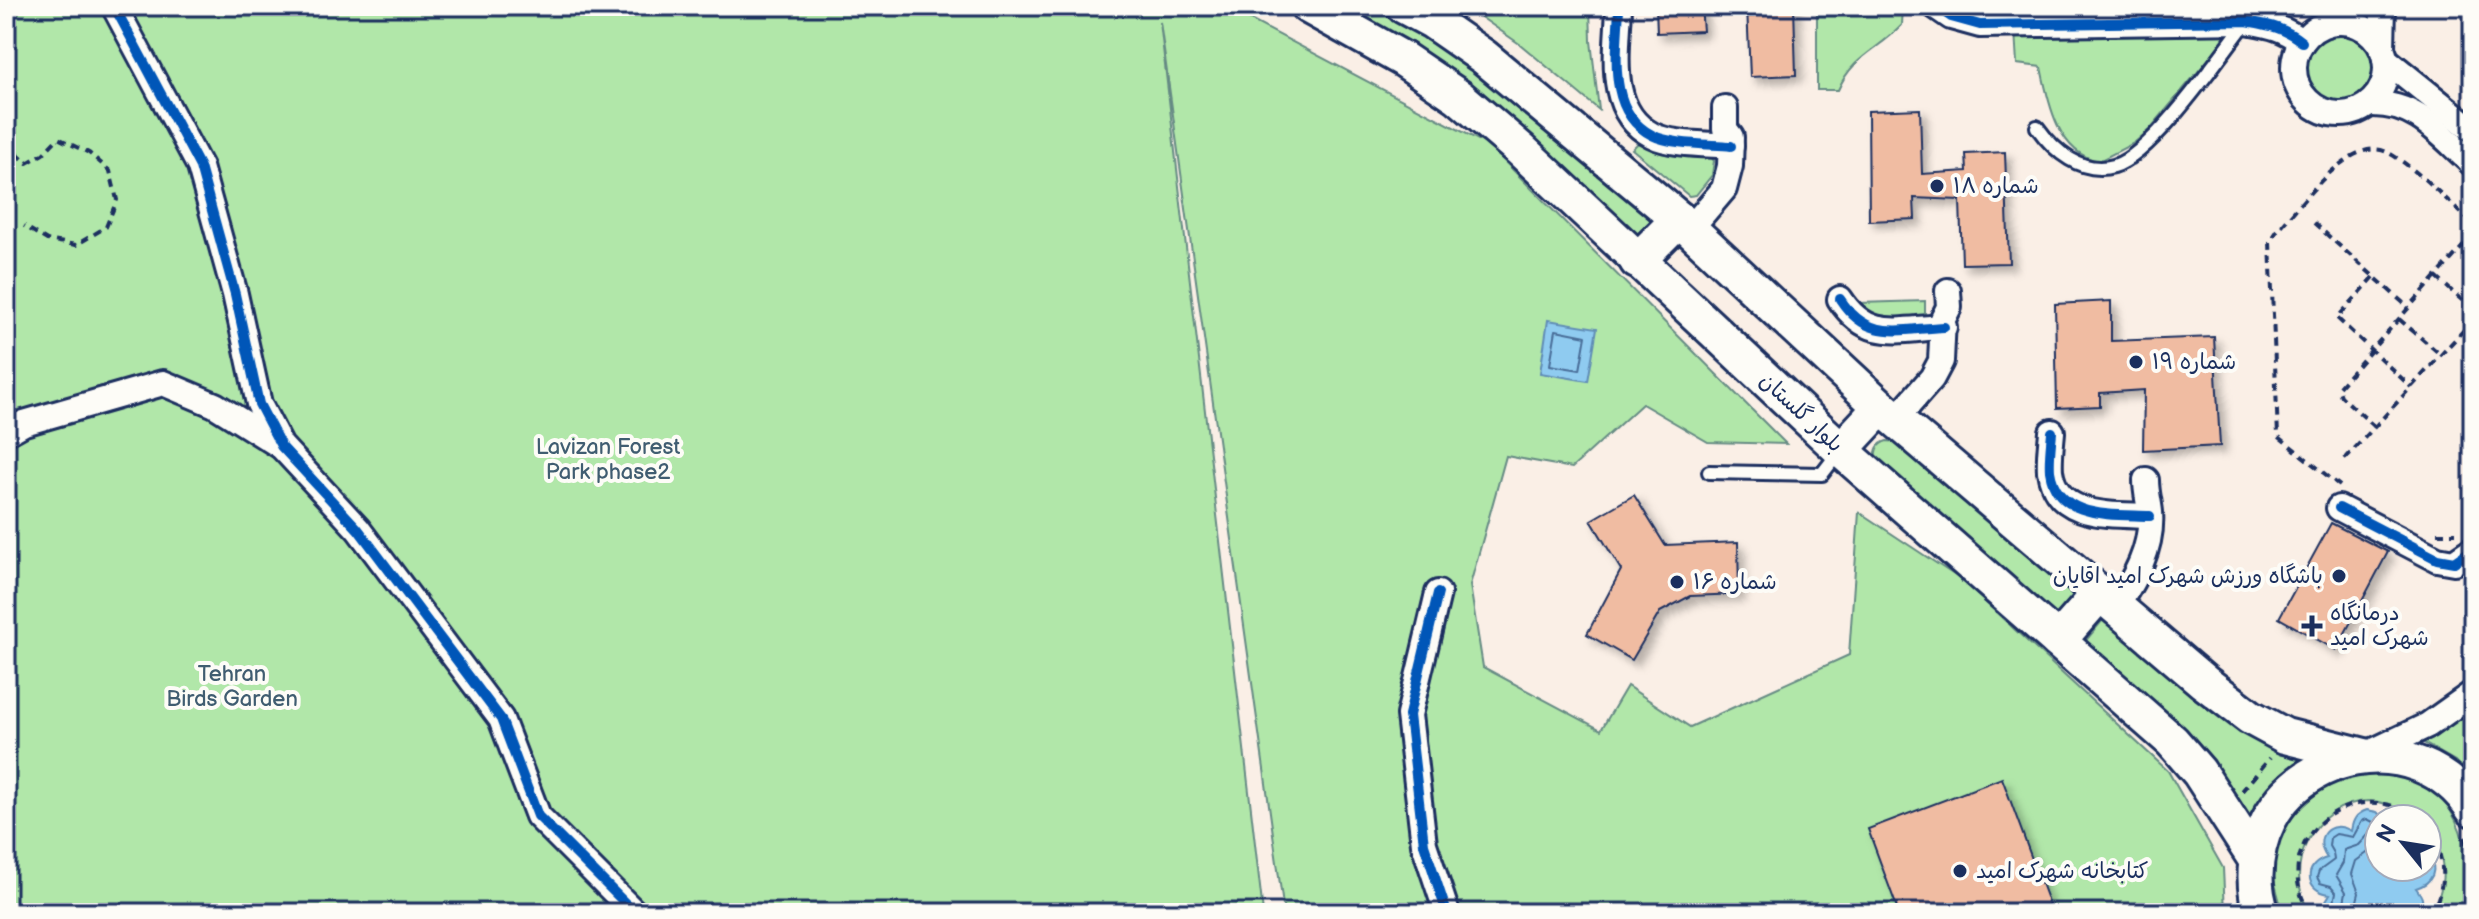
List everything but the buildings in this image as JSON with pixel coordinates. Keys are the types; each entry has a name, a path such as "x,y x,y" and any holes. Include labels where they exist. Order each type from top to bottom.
{"main road":[{"path":"1404,6 1432,21 1484,57 1685,224 1889,413 2204,682 2250,717 2285,736 2364,756 2412,762 2433,771 2452,785 2466,817"},
{"name":"بلوار گلستان","path":"1311,7 1403,59 1459,97 1521,150 1841,450 2172,741 2199,772 2256,860"},
{"path":"1637,261 1685,224"},
{"path":"1841,450 1889,413"},
{"path":"2058,641 2108,600"},
{"path":"2260,911 2256,860 2261,837 2271,816 2302,781 2322,768 2364,756"}],"street":[{"path":"114,6 200,167 235,294 259,404 281,446 358,529 501,719 538,816 635,913"},
{"path":"1619,6 1617,74 1622,102 1635,123 1653,136 1671,141 1731,142"},
{"path":"1935,6 1951,17 1980,25 2246,21 2312,34 2344,22 2356,24 2376,38 2384,54 2473,130"},
{"path":"2335,6 2312,34 2294,64 2298,88 2305,98 2325,112 2337,115 2361,110 2371,104 2384,84 2383,6"},
{"path":"2371,104 2391,103 2415,113 2473,164"},
{"path":"1685,224 1724,189 1730,166 1731,142 1725,129 1733,107"},
{"path":"1889,413 1932,378 1941,361 1944,323 1949,307 1941,292"},
{"path":"1840,299 1849,313 1874,330 1944,323"},
{"path":"6,433 24,423 163,383 215,405 281,446"},
{"path":"2052,432 2050,470 2065,500 2078,510 2150,512"},
{"path":"2108,600 2142,563 2148,542 2150,512 2147,502 2152,481"},
{"path":"2346,501 2437,559 2454,562 2469,541"},
{"path":"1438,593 1409,715 1424,844 1447,913"},
{"path":"2364,756 2428,725 2473,693"}],"lane":[{"path":"2037,127 2059,153 2075,162 2096,167 2115,165 2150,140 2173,116 2246,21"},
{"path":"1709,472 1822,474 1841,450"}],"path":[{"path":"6,144 27,163 43,154 58,138 89,153 110,171 117,200 106,227 76,245 47,240 24,226"},
{"path":"2346,501 2339,486 2278,436 2270,242 2337,165 2365,150 2382,150 2396,159 2473,224"},
{"path":"2314,223 2409,308"},
{"path":"2375,427 2341,396 2338,388 2473,235"},
{"path":"2374,277 2337,318 2411,387"},
{"path":"2436,277 2473,310"},
{"path":"2399,319 2441,355"},
{"path":"2345,459 2473,320"},
{"path":"2436,533 2469,541"},
{"path":"2236,799 2279,748"},
{"path":"2310,913 2301,893 2299,865 2308,838 2327,817 2352,804 2366,801 2380,803"},
{"path":"2459,913 2469,881 2466,817"},
{"path":"2431,913 2440,897 2442,883"}],"green space":[{"name":"Lavizan Forest Park phase2","path":"6,6 1224,6 1488,145 1786,444 1708,442 1642,404 1572,468 1506,456 1470,585 1483,667 1601,730 1627,686 1690,727 1849,655 1859,512 1960,579 2168,771 2223,868 2225,913 1284,913 1160,22 1263,913 6,913"},
{"path":"1340,6 1369,6 1418,32 1468,65 1657,222 1645,244 1390,33"},
{"path":"1465,6 1590,6 1599,110 1521,45"},
{"path":"1817,6 1903,6 1902,25 1851,69 1838,90 1817,90"},
{"path":"1958,6 2323,6 2314,13 1981,16"},
{"path":"2237,25 2150,129 2134,143 2099,161 2085,156 2064,137 2047,95 2041,67 2017,64 2015,31"},
{"path":"2346,32 2368,47 2374,67 2372,81 2364,92 2353,100 2332,102 2314,92 2306,81 2304,60 2314,42 2325,34"},
{"path":"1639,142 1667,154 1710,156 1714,161 1712,175 1696,195 1689,196 1632,149"},
{"path":"1925,301 1925,316 1898,317 1872,314 1859,303"},
{"path":"1887,441 1895,442 1954,493 1988,510 2082,595 2057,623 1875,459 1878,447"},
{"path":"2106,616 2322,757 2249,850 2231,791 2204,750 2165,712 2083,644"},
{"path":"2473,708 2473,782 2455,761 2415,738 2450,724"},
{"path":"2365,771 2402,775 2422,783 2439,796 2460,830 2465,851 2465,893 2459,913 2431,913 2443,883 2443,803 2368,801 2332,813 2318,825 2301,858 2299,877 2310,913 2283,913 2273,877 2274,857 2286,820 2311,791"}],"water":[{"path":"1548,320 1597,328 1588,381 1540,373"},
{"path":"2363,812 2363,883 2426,883 2416,888 2422,900 2419,913 2324,912 2330,894 2315,888 2310,877 2314,866 2327,858 2321,844 2322,837 2336,827 2351,831"}],"cycle path":[{"path":"114,6 200,167 235,294 259,404 281,446 358,529 501,719 538,816 635,913"},
{"path":"1619,6 1618,78 1627,111 1637,124 1652,135 1669,141 1731,146"},
{"path":"1935,6 1951,17 1980,25 2246,21 2269,25 2302,42"},
{"path":"1840,299 1851,313 1873,327 1885,330 1944,327"},
{"path":"2052,432 2050,471 2055,487 2063,498 2089,511 2150,516"},
{"path":"2339,508 2437,559 2454,562 2473,549"},
{"path":"1438,593 1409,715 1424,844 1447,913"}],"place":[{"name":"شماره ۱۸","path":"1937,186"},
{"name":"شماره ۱۹","path":"2136,362"},
{"name":"باشگاه ورزش شهرک امید اقایان","path":"2339,576"},
{"name":"شماره ۱۶","path":"1677,582"},
{"name":"درمانگاه شهرک امید","path":"2312,626"},
{"name":"کتابخانه شهرک امید","path":"1960,871"}],"park label":[{"name":"Tehran Birds Garden","path":"232,686"}]}
